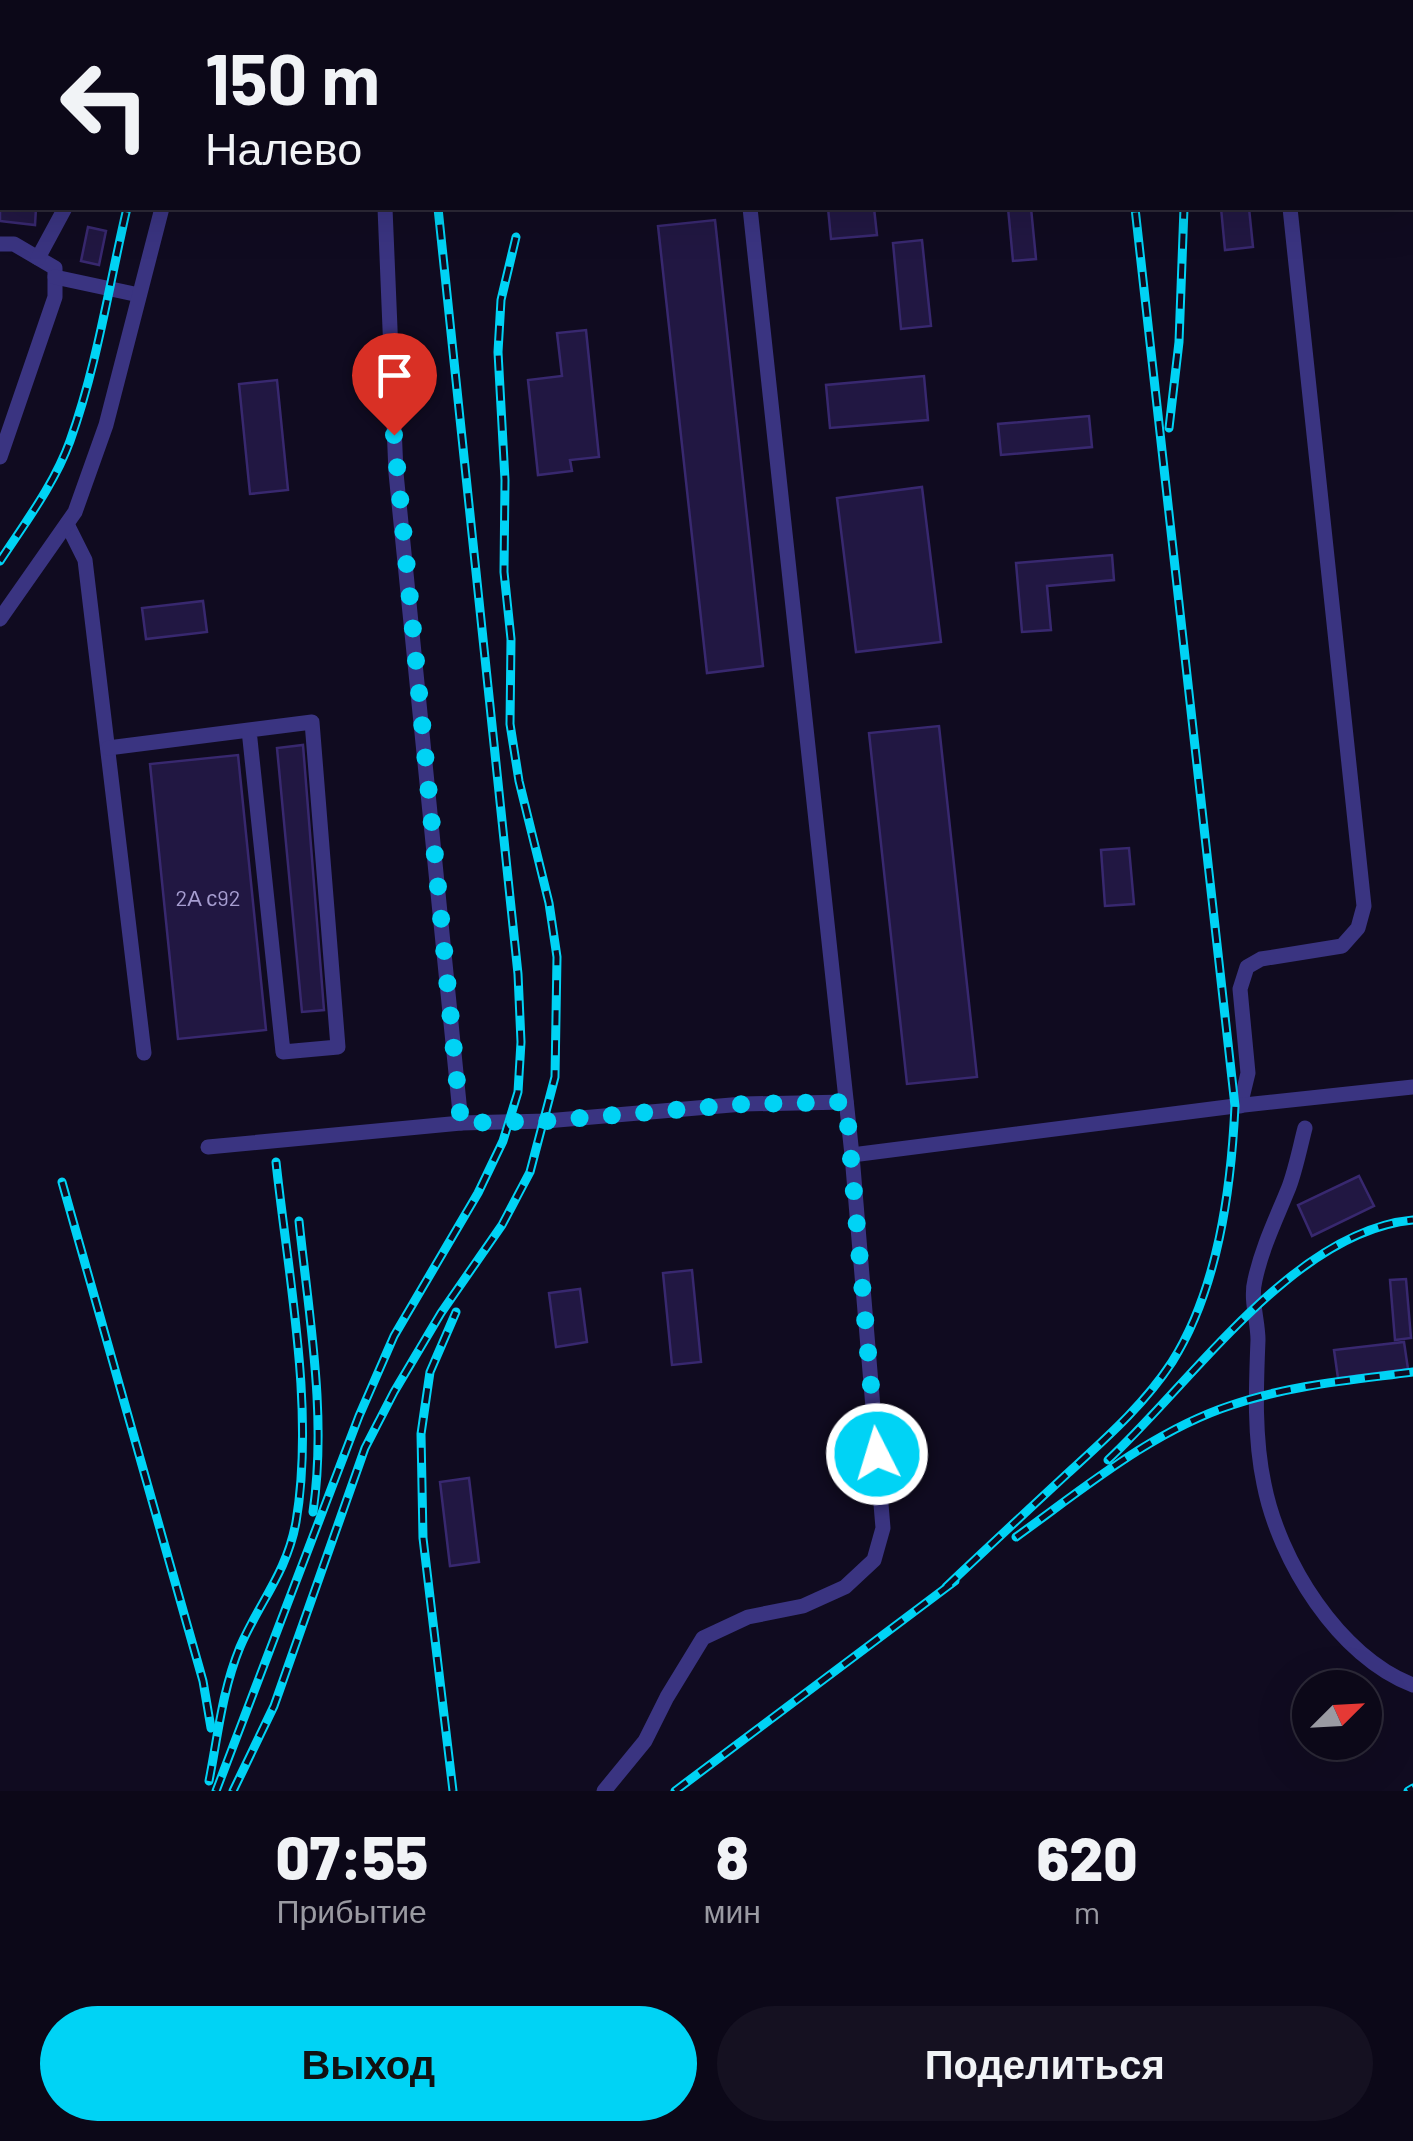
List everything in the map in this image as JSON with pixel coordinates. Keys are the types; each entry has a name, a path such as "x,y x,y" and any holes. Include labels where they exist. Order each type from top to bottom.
{"street":[{"path":"38,258 64,210"},
{"path":"0,619 75,512 106,425 161,210"},
{"path":"385,210 396,473 461,1123"},
{"path":"604,1791 645,1741 703,1638 748,1618 803,1606 845,1587 874,1560 883,1528 852,1155 750,210"},
{"path":"1240,1106 1248,1073 1240,989 1247,967 1261,959 1342,946 1358,928 1364,906 1290,210"},
{"path":"0,244 14,244 55,268 55,297 0,457"},
{"path":"55,277 139,295"},
{"path":"0,412 19,401"},
{"path":"68,524 85,560 144,1053"},
{"path":"108,748 249,730 312,722 338,1047 284,1052 249,730"},
{"path":"852,1155 1413,1088"},
{"path":"208,1148 461,1123 546,1121 744,1104 846,1102"},
{"path":"1305,1128 1291,1182 1253,1284 1258,1334 1254,1398 1264,1484 1289,1554 1326,1616 1358,1654 1395,1678 1413,1684"}],"building":[{"path":"0,210 36,210 35,225 0,221"},
{"path":"828,210 874,210 877,235 831,239"},
{"path":"1008,210 1031,210 1036,259 1013,261"},
{"path":"1221,210 1249,210 1253,247 1225,250"},
{"path":"715,220 763,666 707,673 658,226"},
{"path":"88,227 106,231 99,265 81,261"},
{"path":"922,240 931,326 901,329 893,243"},
{"path":"586,330 599,457 570,460 572,471 538,475 528,380 562,376 557,333"},
{"path":"924,376 928,420 830,428 826,385"},
{"path":"277,380 288,490 250,494 239,384"},
{"path":"1089,416 1092,447 1001,455 998,424"},
{"path":"922,487 941,642 856,652 837,498"},
{"path":"1112,555 1114,580 1047,586 1051,630 1022,632 1016,563"},
{"path":"203,601 207,632 146,639 142,608"},
{"path":"939,726 977,1077 907,1084 869,733"},
{"path":"303,745 324,1010 302,1012 277,748"},
{"path":"238,755 266,1030 178,1039 150,764"},
{"path":"1129,848 1134,904 1105,906 1101,850"},
{"path":"1359,1176 1374,1206 1312,1236 1298,1205"},
{"path":"692,1270 701,1362 672,1365 663,1273"},
{"path":"1406,1279 1411,1338 1395,1340 1390,1280"},
{"path":"580,1289 587,1342 556,1347 549,1293"},
{"path":"1404,1342 1408,1369 1338,1378 1334,1350"},
{"path":"469,1478 479,1562 450,1566 440,1482"}],"railway":[{"path":"0,561 48,487 70,441 95,355 127,210"},
{"path":"216,1791 359,1416 394,1336 478,1193 503,1141 518,1092 518,974 438,210"},
{"path":"946,1587 1110,1434 1172,1362 1201,1303 1211,1271 1230,1171 1235,1106 1135,210"},
{"path":"1169,428 1179,342 1184,210"},
{"path":"233,1791 274,1706 365,1448 441,1313 502,1225 530,1172 555,1077 557,957 510,724 511,639 504,572 505,480 498,352 501,300 516,237"},
{"path":"209,1781 229,1680 247,1631 292,1540 301,1479 298,1342 276,1162"},
{"path":"62,1182 203,1681 211,1728"},
{"path":"1108,1460 1247,1315 1286,1280 1327,1251 1369,1230 1413,1220"},
{"path":"299,1221 317,1403 313,1512"},
{"path":"453,1791 423,1538 421,1434 430,1372 456,1312"},
{"path":"1016,1537 1119,1463 1202,1416 1276,1393 1413,1372"},
{"path":"675,1791 955,1581"},
{"path":"1408,1791 1413,1788"}],"route":[{"path":"394,435 461,1123 546,1121 744,1104 846,1102 877,1454"}]}
